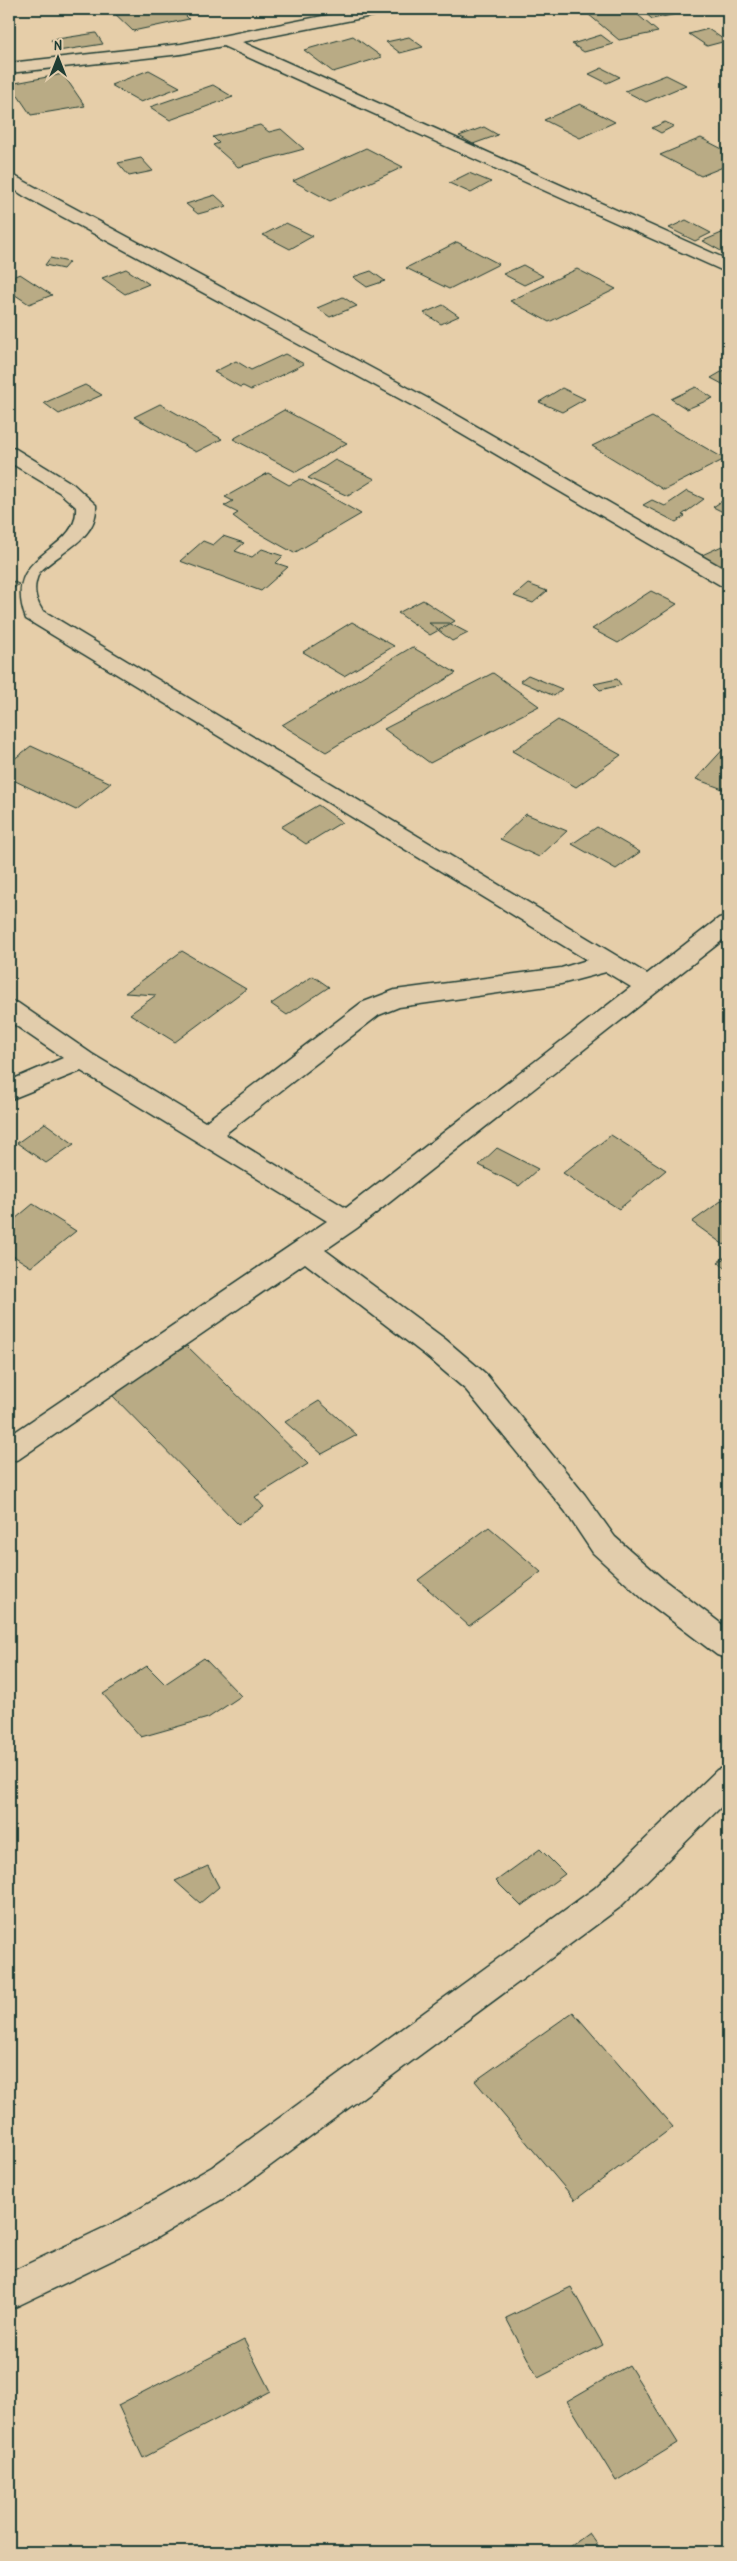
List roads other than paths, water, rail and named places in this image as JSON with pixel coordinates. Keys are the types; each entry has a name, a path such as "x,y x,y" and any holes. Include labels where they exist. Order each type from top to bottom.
{"street":[{"path":"9,68 181,49 382,9"},
{"path":"226,40 728,267"},
{"path":"9,178 30,192 301,336 511,453 728,580"},
{"path":"9,453 66,488 86,506 86,518 76,532 35,562 25,579 24,597 34,614 648,986"},
{"path":"9,1451 347,1221 422,1165 580,1037 728,924"},
{"path":"206,1134 370,1010 403,998 561,976 588,970 610,962"},
{"path":"9,1009 83,1060 347,1221"},
{"path":"9,1091 83,1060"},
{"path":"305,1249 435,1347 476,1382 574,1504 604,1545 653,1589 728,1646"},
{"path":"9,2292 133,2232 224,2179 608,1898 728,1780"}]}
